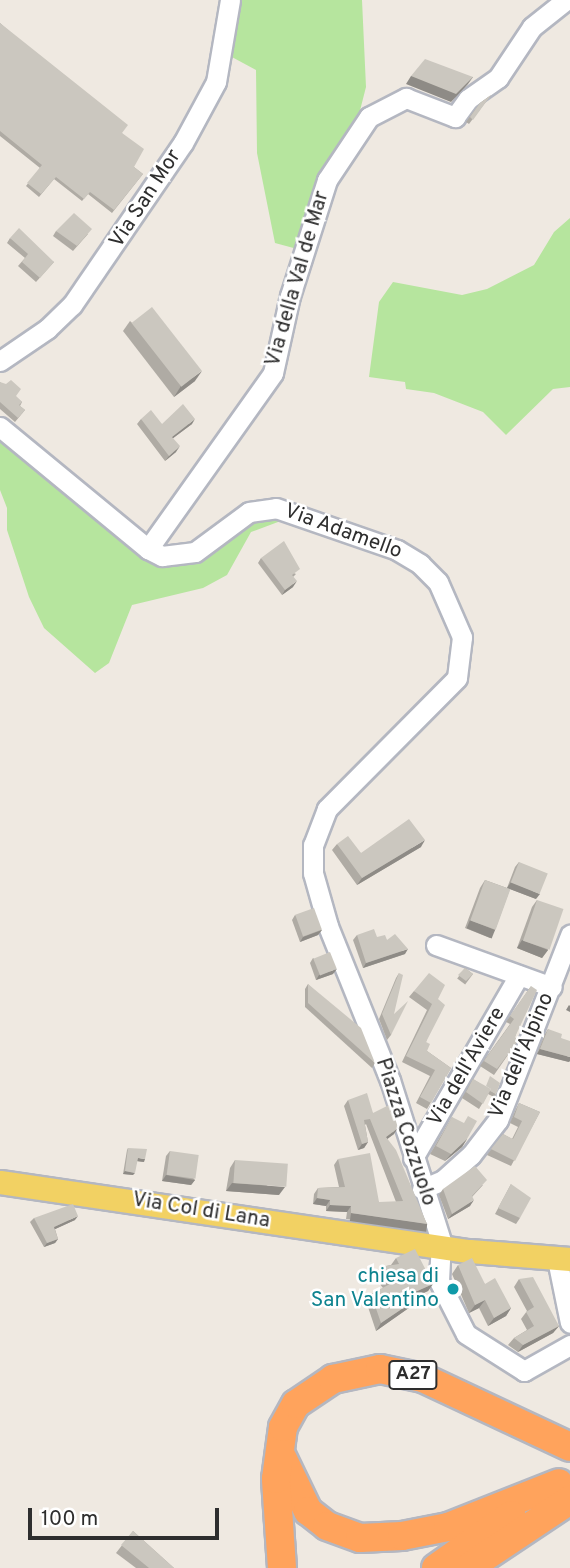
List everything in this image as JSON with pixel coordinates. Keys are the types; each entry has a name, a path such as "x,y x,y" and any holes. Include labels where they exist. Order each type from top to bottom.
{"highway":[{"name":"A27","path":"282,1568 276,1479 282,1427 310,1391 333,1379 380,1369 447,1385 570,1447"},
{"path":"279,1447 292,1485 308,1511 327,1526 360,1538 402,1536 448,1527 566,1486"},
{"path":"436,1568 566,1486"},
{"path":"468,1568 566,1486"}],"main road":[{"name":"Via Col di Lana","path":"0,1182 441,1247"},
{"path":"441,1247 564,1259"}],"street":[{"name":"Via San Mor","path":"0,361 47,329 72,305 183,142 216,82 230,0"},
{"name":"Via della Val de Mar","path":"148,549 273,373 290,296 327,180 369,117 406,98 455,117 468,99 498,78 532,27 566,0"},
{"name":"Via Adamello","path":"0,427 148,549 169,557 187,555 249,512 276,508 411,557 438,582 453,609 461,636 457,678 327,809 313,845 313,873 324,913 364,1019"},
{"name":"Via dell'Alpino","path":"422,1189 443,1180 471,1156 498,1119 552,987 570,935"},
{"path":"436,945 552,987"},
{"name":"Via dell'Aviere","path":"412,1158 519,975"},
{"name":"Piazza Cozzuolo","path":"364,1019 390,1080 441,1247"},
{"path":"441,1247 439,1281 473,1343 524,1371 570,1345"},
{"path":"564,1259 570,1324"}],"green space":[{"path":"237,0 362,0 366,87 353,138 301,250 275,243 257,153 256,70 230,56"},
{"path":"570,218 570,387 553,389 506,435 483,412 434,393 406,389 405,382 369,377 379,302 393,282 462,295 487,289 534,265 554,232"},
{"path":"0,424 173,557 249,514 286,519 251,532 227,575 203,588 132,605 109,663 95,673 44,628 29,597 7,530 7,508 0,490"}],"building":[{"path":"0,23 128,125 122,133 144,149 134,167 143,174 114,210 90,192 84,199 56,177 41,194 27,183 42,165 0,131"},
{"path":"425,59 473,77 456,94 411,76"},
{"path":"491,95 473,120 470,117 480,103"},
{"path":"74,213 92,229 77,246 56,231"},
{"path":"19,228 54,262 40,278 22,262 28,254 10,238"},
{"path":"152,307 202,371 181,387 132,323"},
{"path":"11,380 21,389 16,396 22,402 19,405 25,410 18,418 0,402 0,382 6,384"},
{"path":"183,404 195,419 172,437 180,446 169,456 141,419 151,410 162,424"},
{"path":"284,541 300,569 292,575 297,581 285,590 261,558"},
{"path":"409,819 425,840 362,878 337,844 348,836 361,853"},
{"path":"519,862 548,874 540,894 511,882"},
{"path":"485,880 510,889 496,930 470,920"},
{"path":"537,900 563,909 549,950 523,941"},
{"path":"314,908 322,930 303,936 295,915"},
{"path":"374,929 377,937 385,935 387,940 395,934 408,949 366,963 357,935"},
{"path":"330,952 337,969 320,975 313,959"},
{"path":"465,968 473,974 466,981 458,975"},
{"path":"399,973 403,975 394,1014 408,1001 391,1035 382,1014"},
{"path":"429,973 445,985 438,999 445,1005 426,1042 430,1044 427,1051 451,1068 431,1103 420,1097 435,1070 406,1056 432,1004 414,991"},
{"path":"308,984 361,1028 375,1063 308,1003"},
{"path":"531,986 537,990 515,1037 517,1042 497,1069 484,1061 514,1019 510,1016"},
{"path":"548,1029 562,1034 561,1038 570,1041 570,1057 540,1049"},
{"path":"490,1076 500,1083 496,1094 486,1086"},
{"path":"473,1079 491,1089 483,1104 466,1092"},
{"path":"367,1093 373,1113 391,1104 398,1128 386,1137 396,1150 427,1224 351,1213 351,1206 330,1205 330,1200 317,1198 318,1188 345,1187 338,1159 370,1153 379,1202 403,1201 370,1119 364,1120 368,1142 362,1144 348,1100"},
{"path":"519,1103 540,1112 515,1161 491,1149 503,1134 513,1139 522,1121 514,1117"},
{"path":"468,1116 477,1121 467,1139 451,1154 436,1146 452,1117 464,1123"},
{"path":"128,1148 147,1149 145,1159 138,1158 135,1173 125,1171"},
{"path":"170,1151 199,1155 195,1179 167,1175"},
{"path":"235,1160 288,1164 286,1187 233,1183"},
{"path":"475,1166 487,1180 472,1196 474,1200 452,1214 443,1189"},
{"path":"511,1184 531,1198 520,1218 498,1208"},
{"path":"73,1204 78,1216 54,1227 58,1239 47,1243 34,1218"},
{"path":"415,1249 433,1284 415,1292 418,1298 381,1323 371,1294 390,1284 384,1275 386,1266 399,1264 396,1258"},
{"path":"472,1258 485,1284 495,1278 511,1308 494,1318 485,1300 475,1305 458,1265"},
{"path":"533,1277 559,1326 523,1345 514,1338 534,1326 526,1312 534,1307 519,1279"},
{"path":"133,1531 174,1568 149,1568 121,1545"}],"place":[{"name":"chiesa di San Valentino","path":"453,1289"}]}
